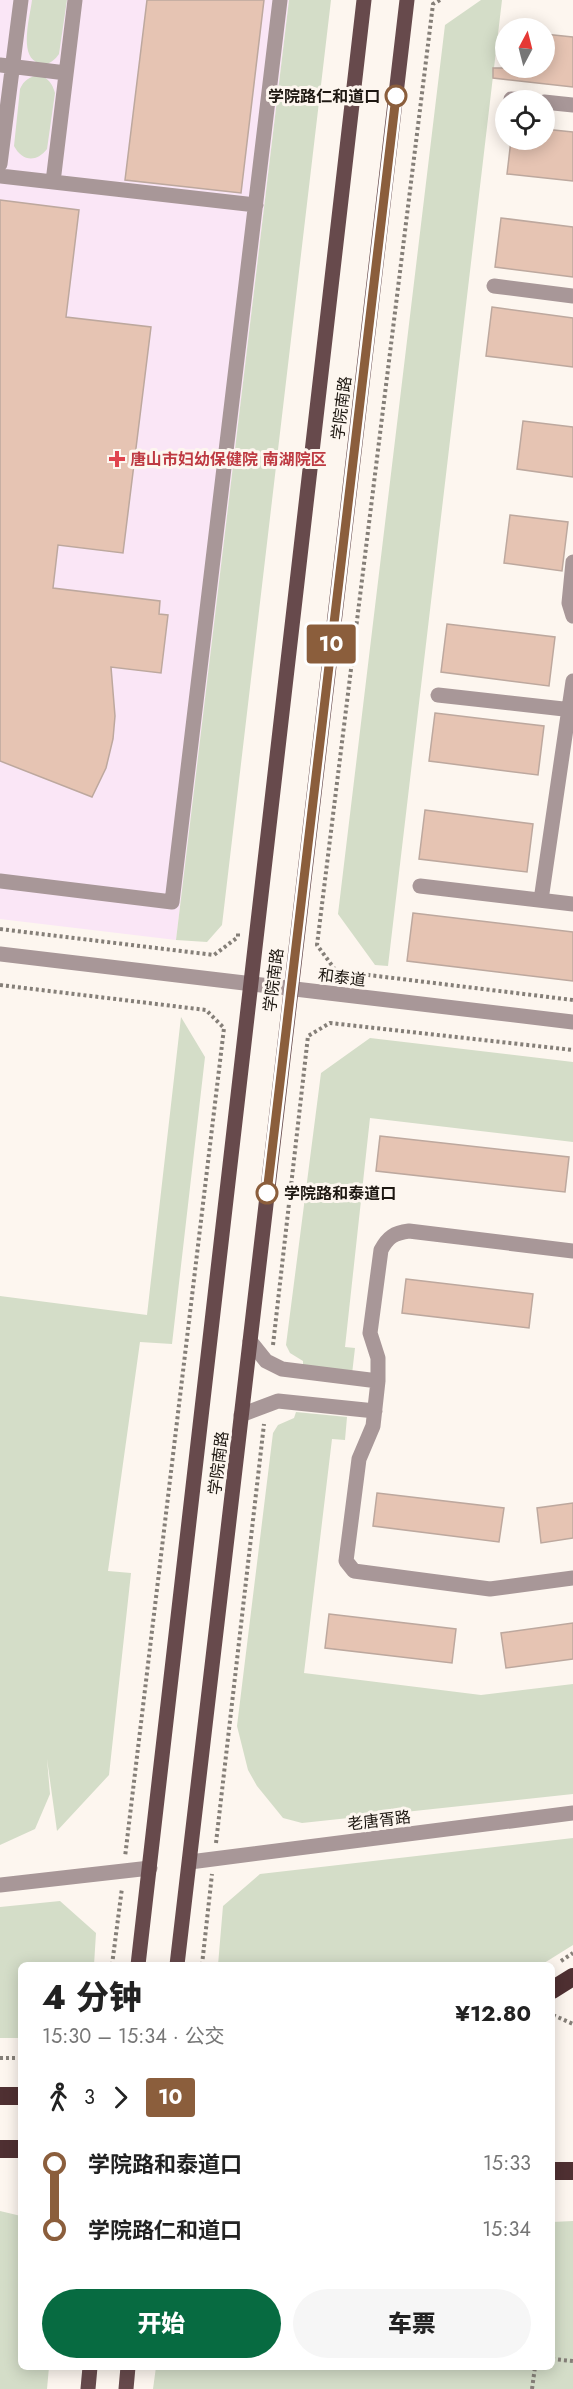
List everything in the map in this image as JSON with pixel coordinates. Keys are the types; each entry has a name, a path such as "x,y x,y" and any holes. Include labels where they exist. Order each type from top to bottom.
{"highway":[{"path":"555,1988 573,1977"},
{"path":"0,2096 18,2096"},
{"path":"0,2149 18,2149"},
{"path":"555,2171 573,2170"}],"main road":[{"name":"学院南路","path":"138,1962 364,0"},
{"name":"学院南路","path":"177,1962 407,0"},
{"path":"88,2389 90,2370"},
{"path":"126,2389 128,2370"}],"street":[{"path":"0,164 6,66 21,0"},
{"path":"53,182 75,0"},
{"path":"0,881 172,902 280,0"},
{"path":"6,66 66,73"},
{"path":"555,103 573,105"},
{"path":"0,176 255,205"},
{"path":"494,286 573,296"},
{"path":"573,562 569,603 573,616"},
{"path":"541,900 571,710 573,681"},
{"path":"438,694 571,710"},
{"path":"420,886 573,904"},
{"name":"和泰道","path":"0,954 573,1022"},
{"path":"573,1251 409,1231 395,1233 386,1240 381,1250 370,1334 371,1343 378,1358 375,1411 373,1426 359,1459 346,1561 354,1571 490,1589 573,1578"},
{"path":"250,1341 266,1361 282,1369 378,1381"},
{"path":"242,1415 278,1401 375,1411"},
{"name":"老唐胥路","path":"190,1862 573,1813"},
{"path":"0,1885 150,1868"}],"path":[{"path":"440,0 433,4 317,945 336,971 573,1000"},
{"path":"0,929 214,955 238,937 239,925"},
{"path":"0,985 206,1010 224,1028 112,1962"},
{"path":"271,1364 308,1036 330,1023 573,1050"},
{"path":"202,1962 266,1404"},
{"path":"555,2015 573,2024"},
{"path":"0,2058 18,2058"},
{"path":"555,2359 573,2361"},
{"path":"532,2389 535,2370"}],"shaded area":[{"name":"唐山市妇幼保健院 南湖院区","path":"0,0 289,0 176,940 0,919"}],"green space":[{"path":"32,0 67,0 59,54 48,63 39,63 29,53 27,36"},
{"path":"289,0 331,0 222,925 207,942 176,940"},
{"path":"481,0 502,0 500,18 495,18 495,59 388,966 375,965 338,914 445,25"},
{"path":"39,75 50,82 55,93 47,149 38,157 29,158 21,155 14,146 20,89 27,79"},
{"path":"181,1017 205,1057 172,1344 140,1342 108,1571 131,1573 109,1775 57,1831 47,1759 50,1794 35,1829 0,1845 0,1296 147,1315"},
{"path":"370,1038 573,1062 573,1142 370,1118 345,1347 355,1348 352,1374 303,1367 303,1361 290,1353 286,1345 321,1073"},
{"path":"296,1412 347,1417 345,1440 332,1439 304,1673 481,1695 573,1684 573,1794 302,1823 283,1818 257,1786 248,1770 237,1726 273,1433 278,1425 294,1418"},
{"path":"573,1838 573,1945 546,1962 218,1962 223,1906 260,1874"},
{"path":"60,1901 96,1933 94,1962 18,1962 18,2038 0,2038 0,1907"},
{"path":"0,2211 18,2215 18,2370 49,2370 47,2389 0,2389"},
{"path":"573,2221 573,2389 153,2389 156,2370 555,2370 555,2222"}],"building":[{"path":"147,0 264,0 241,193 125,180"},
{"path":"555,35 573,37 573,87 493,78 493,68 495,68 495,78 555,78"},
{"path":"555,130 573,132 573,181 507,174 510,150 555,150"},
{"path":"0,200 79,210 66,317 151,327 123,553 58,545 53,588 160,601 159,614 168,615 161,673 111,667 115,716 113,739 106,768 92,797 0,761"},
{"path":"501,218 573,227 573,277 495,267"},
{"path":"492,307 573,318 573,367 486,356"},
{"path":"523,421 573,427 573,477 517,469"},
{"path":"510,515 568,522 562,571 504,563"},
{"path":"447,624 555,637 549,686 441,672"},
{"path":"435,713 544,726 538,775 429,761"},
{"path":"425,810 533,824 527,872 419,859"},
{"path":"413,913 573,932 573,981 407,961"},
{"path":"380,1136 569,1157 565,1192 376,1171"},
{"path":"406,1279 533,1294 529,1328 402,1313"},
{"path":"377,1493 504,1508 499,1542 373,1526"},
{"path":"573,1503 573,1538 541,1543 537,1508"},
{"path":"329,1614 456,1629 452,1663 325,1648"},
{"path":"573,1623 573,1659 506,1668 501,1633"}],"bus line":[{"name":"10","path":"267,1193 396,96"}],"place":[{"name":"学院路仁和道口","path":"396,96"},
{"name":"唐山市妇幼保健院 南湖院区","path":"117,459"},
{"name":"学院路和泰道口","path":"267,1193"}]}
